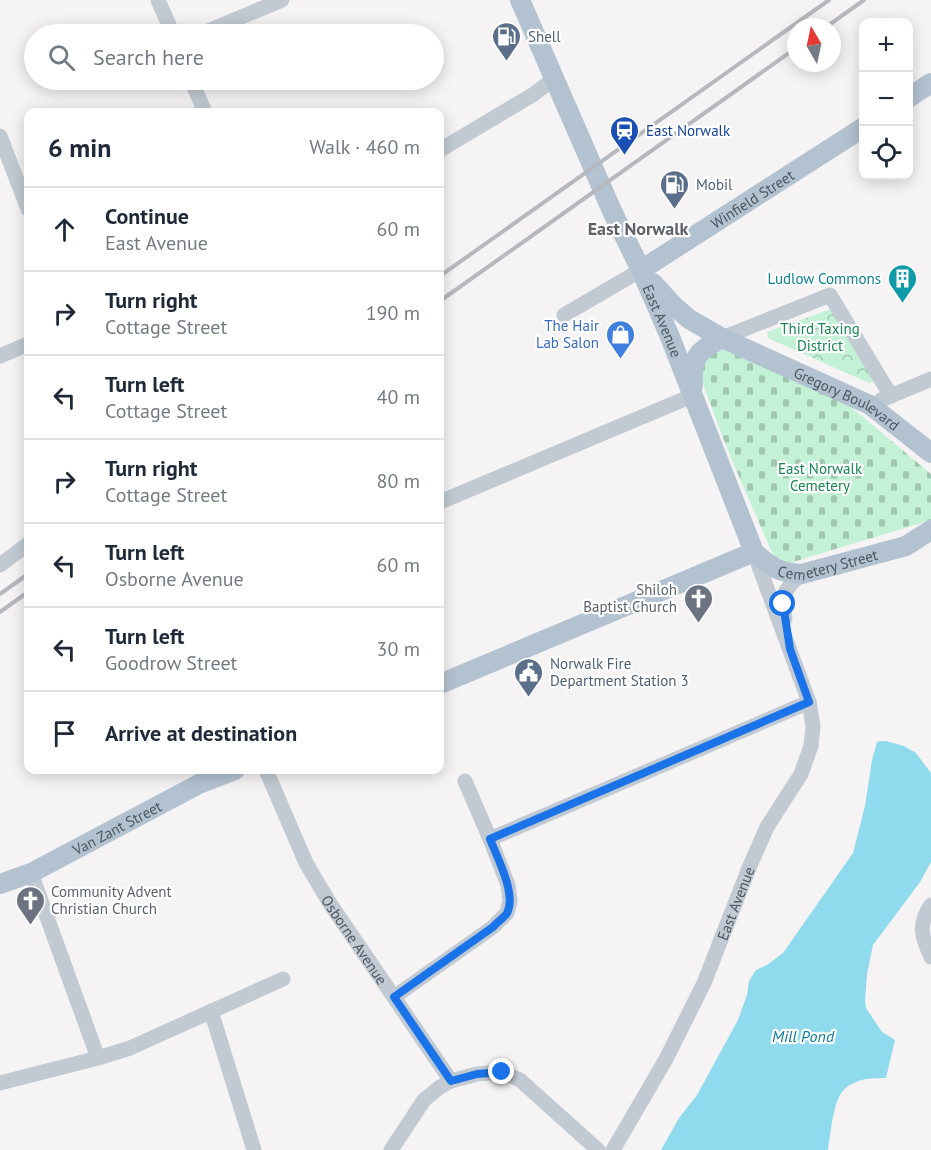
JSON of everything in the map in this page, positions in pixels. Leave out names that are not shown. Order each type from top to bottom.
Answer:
[{"type":"main road","name":"East Avenue","points":[[520,0],[612,211],[642,270],[694,395],[754,552]]},
{"type":"main road","points":[[913,95],[931,83]]},
{"type":"main road","name":"Winfield Street","points":[[642,270],[859,130]]},
{"type":"main road","name":"Gregory Boulevard","points":[[642,270],[674,306],[689,319],[722,338],[870,405],[931,453]]},
{"type":"main road","points":[[694,395],[692,370],[696,356],[705,347],[722,338]]},
{"type":"main road","name":"Cemetery Street","points":[[754,552],[769,566],[787,573],[802,574],[906,546],[931,530]]},
{"type":"main road","points":[[444,682],[754,552]]},
{"type":"main road","name":"Van Zant Street","points":[[0,884],[31,873],[200,784],[225,774]]},
{"type":"street","points":[[158,0],[169,24]]},
{"type":"street","points":[[225,24],[282,0]]},
{"type":"street","points":[[444,148],[534,94],[555,78]]},
{"type":"street","points":[[195,90],[203,108]]},
{"type":"street","points":[[0,136],[24,199]]},
{"type":"street","points":[[564,315],[642,270]]},
{"type":"street","points":[[722,338],[830,295],[891,396]]},
{"type":"street","points":[[0,356],[24,346]]},
{"type":"street","points":[[870,405],[931,379]]},
{"type":"street","points":[[444,500],[694,395]]},
{"type":"street","name":"Cemetery Street","points":[[906,546],[931,539]]},
{"type":"street","points":[[0,565],[24,547]]},
{"type":"street","name":"East Avenue","points":[[613,1150],[666,1059],[704,983],[767,827],[801,774],[811,746],[813,726],[809,702],[754,552]]},
{"type":"street","name":"East Avenue","points":[[790,649],[783,604],[784,594],[788,586],[802,574]]},
{"type":"street","points":[[490,839],[809,702]]},
{"type":"street","name":"Osborne Avenue","points":[[268,774],[315,879],[451,1081]]},
{"type":"street","points":[[394,997],[493,927],[507,913],[510,901],[508,885],[465,781]]},
{"type":"street","points":[[31,873],[98,1058]]},
{"type":"street","points":[[931,905],[923,918],[922,932],[931,957]]},
{"type":"street","points":[[0,1083],[130,1048],[283,979]]},
{"type":"street","points":[[211,1011],[254,1150]]},
{"type":"street","points":[[391,1150],[424,1100],[440,1087],[451,1081],[477,1074],[502,1072],[520,1080],[598,1150]]},
{"type":"green space","name":"Third Taxing District","points":[[831,309],[875,381],[869,383],[768,338],[767,332]]},
{"type":"green space","name":"East Norwalk Cemetery","points":[[721,350],[732,350],[851,407],[931,474],[931,520],[793,562],[781,562],[769,546],[725,443],[704,386],[702,364]]},
{"type":"water","name":"Mill Pond","points":[[877,742],[904,746],[916,753],[931,773],[931,862],[920,882],[873,945],[867,974],[866,1008],[882,1032],[895,1040],[886,1078],[859,1081],[842,1092],[834,1114],[828,1150],[661,1150],[679,1118],[697,1095],[738,1020],[747,995],[749,981],[756,970],[783,953],[853,853],[865,806],[872,760]]},
{"type":"railway","points":[[444,273],[829,0]]},
{"type":"railway","points":[[839,18],[864,0]]},
{"type":"railway","points":[[444,298],[787,54]]},
{"type":"railway","points":[[0,594],[24,577]]},
{"type":"railway","points":[[0,612],[24,595]]},
{"type":"place","name":"Shell","points":[[507,62]]},
{"type":"place","name":"East Norwalk","points":[[625,156]]},
{"type":"place","name":"Mobil","points":[[675,210]]},
{"type":"place","name":"Ludlow Commons","points":[[902,304]]},
{"type":"place","name":"The Hair Lab Salon","points":[[620,360]]},
{"type":"place","name":"Shiloh Baptist Church","points":[[698,624]]},
{"type":"place","name":"Norwalk Fire Department Station 3","points":[[529,698]]},
{"type":"place","name":"Community Advent Christian Church","points":[[30,926]]},
{"type":"district","name":"East Norwalk","points":[[638,228]]},
{"type":"route","points":[[502,1072],[477,1074],[451,1081],[394,997],[493,927],[507,913],[510,901],[508,885],[490,839],[809,702],[790,649],[783,604]]}]
